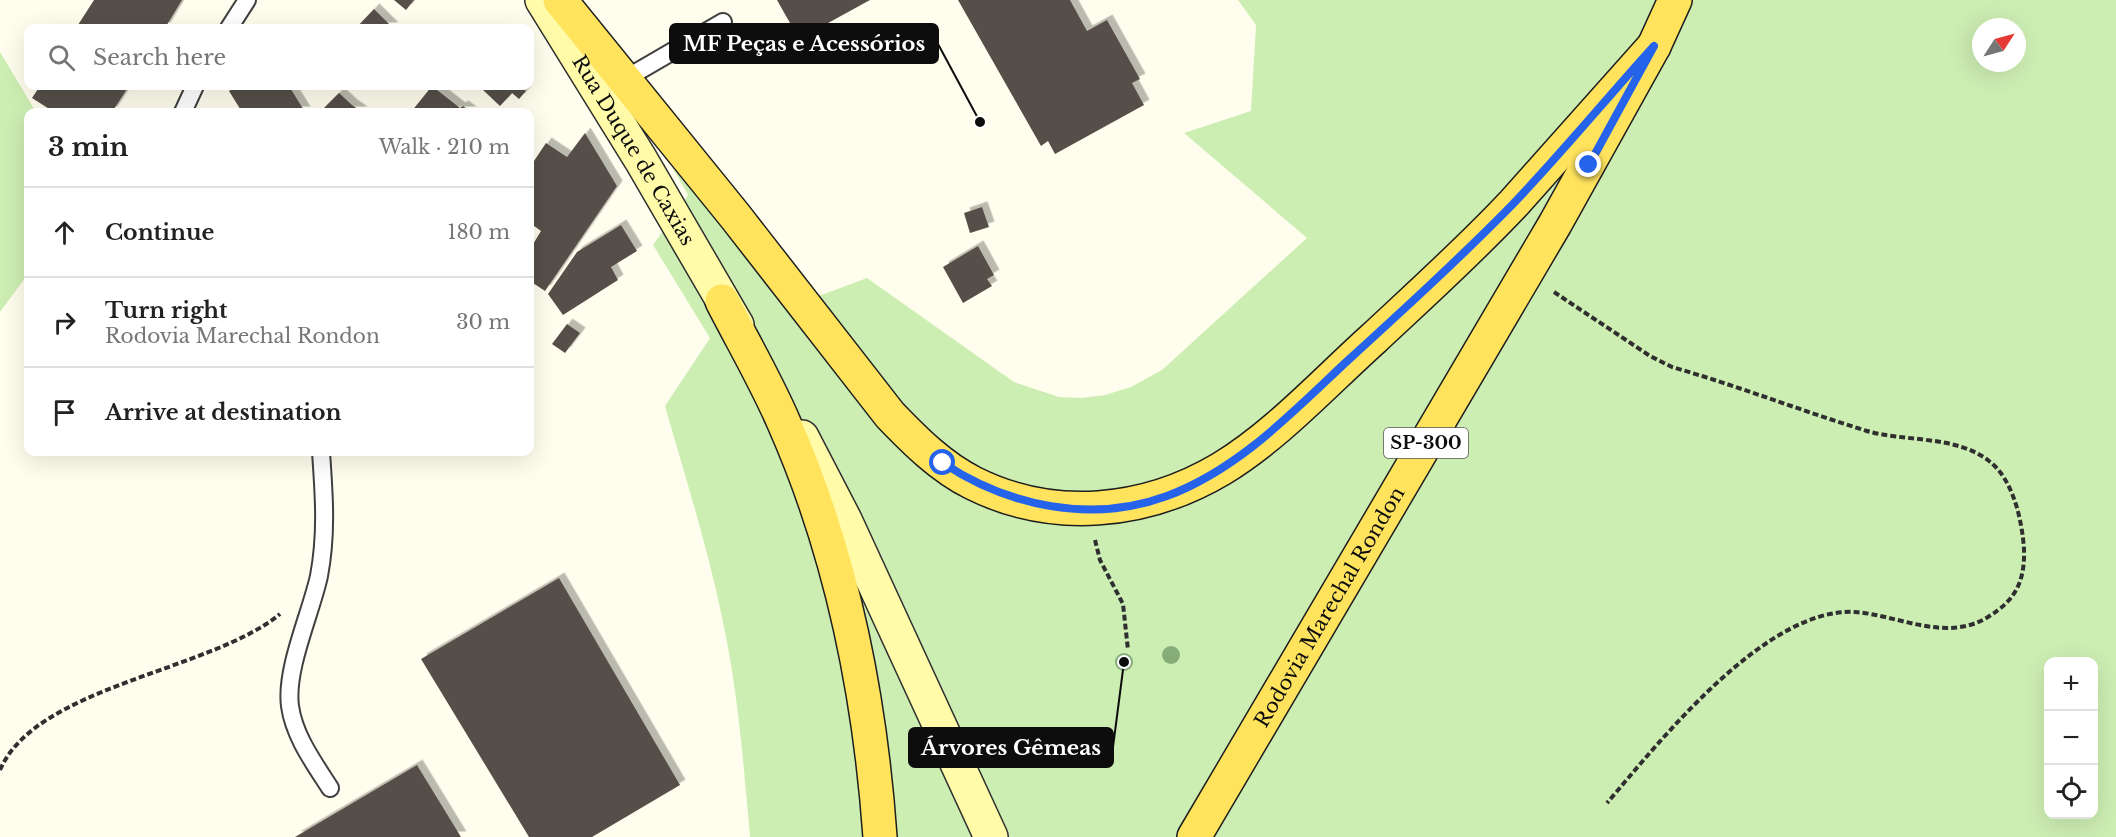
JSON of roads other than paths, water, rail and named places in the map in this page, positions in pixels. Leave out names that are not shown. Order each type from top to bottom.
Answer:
[{"type":"main road","name":"Rua Duque de Caxias","points":[[542,0],[641,160],[769,378],[845,519],[991,837]]},
{"type":"main road","points":[[560,0],[891,415],[919,444],[972,483],[1003,495],[1029,503],[1087,509],[1125,506],[1168,495],[1221,468],[1283,421],[1457,261],[1513,204],[1654,46]]},
{"type":"main road","name":"Rodovia Marechal Rondon","points":[[1194,837],[1589,165],[1654,46],[1675,0]]},
{"type":"main road","points":[[722,301],[784,422],[824,531],[847,607],[867,700],[880,837]]},
{"type":"lane","points":[[232,24],[247,0]]},
{"type":"lane","points":[[625,79],[723,22]]},
{"type":"lane","points":[[185,108],[193,90]]},
{"type":"lane","points":[[321,456],[326,525],[319,576],[294,665],[290,704],[297,733],[330,788]]},
{"type":"place","name":"MF Peças e Acessórios","points":[[980,122]]},
{"type":"place","name":"Árvores Gêmeas","points":[[1124,662]]}]
